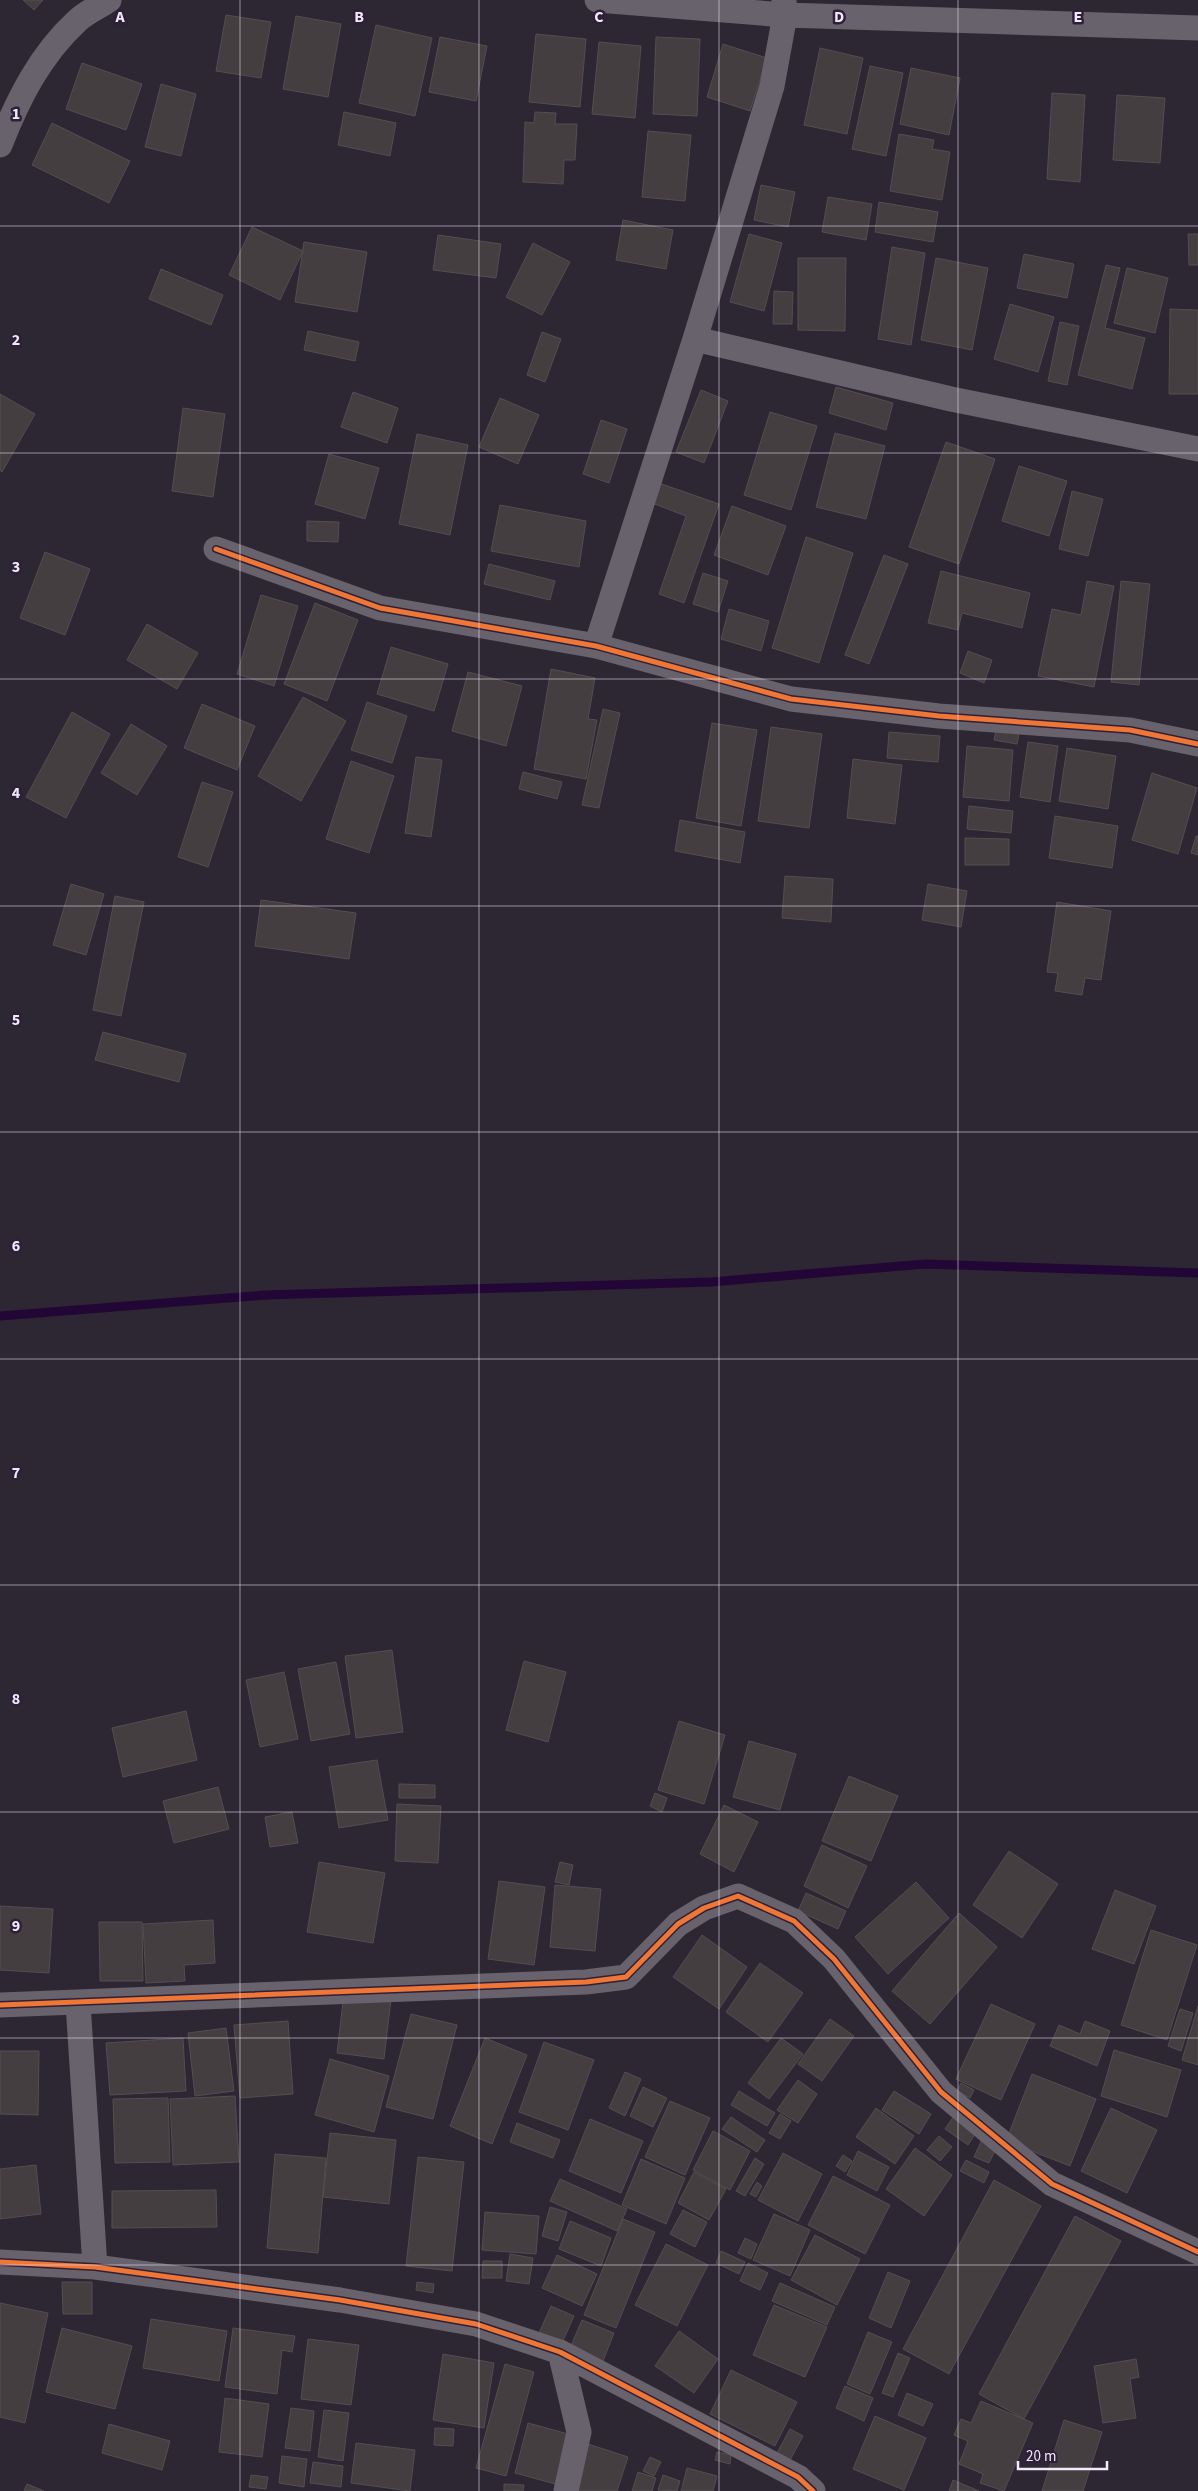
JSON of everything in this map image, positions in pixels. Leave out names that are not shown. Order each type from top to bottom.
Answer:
[{"type":"street","points":[[0,144],[17,102],[48,52],[78,20],[109,0]]},
{"type":"street","points":[[598,0],[784,7],[1198,28]]},
{"type":"street","points":[[596,646],[695,338],[772,86],[784,7]]},
{"type":"street","points":[[695,338],[951,398],[1198,449]]},
{"type":"street","points":[[216,549],[380,608],[596,646],[792,699],[939,716],[1130,730],[1198,744]]},
{"type":"street","points":[[0,2005],[586,1982],[626,1977],[678,1924],[704,1908],[738,1896],[794,1922],[834,1959],[941,2092],[1052,2184],[1198,2252]]},
{"type":"street","points":[[78,2003],[95,2267]]},
{"type":"street","points":[[0,2262],[95,2267],[340,2300],[476,2324],[560,2352],[798,2477],[813,2491]]},
{"type":"street","points":[[560,2352],[579,2432],[566,2491]]},
{"type":"building","points":[[23,0],[43,0],[34,10]]},
{"type":"building","points":[[226,15],[271,22],[261,78],[216,71]]},
{"type":"building","points":[[296,16],[341,24],[328,97],[283,89]]},
{"type":"building","points":[[376,25],[432,38],[415,116],[359,103]]},
{"type":"building","points":[[536,34],[586,39],[580,107],[529,102]]},
{"type":"building","points":[[440,37],[487,46],[476,101],[429,92]]},
{"type":"building","points":[[656,37],[700,39],[697,116],[653,114]]},
{"type":"building","points":[[599,42],[641,46],[635,118],[592,114]]},
{"type":"building","points":[[723,44],[767,58],[750,111],[707,97]]},
{"type":"building","points":[[820,48],[863,58],[847,134],[804,125]]},
{"type":"building","points":[[82,63],[142,84],[126,130],[66,109]]},
{"type":"building","points":[[870,66],[903,73],[886,156],[852,149]]},
{"type":"building","points":[[911,68],[960,78],[949,135],[900,124]]},
{"type":"building","points":[[161,84],[196,94],[181,156],[145,147]]},
{"type":"building","points":[[1052,93],[1085,95],[1080,182],[1047,179]]},
{"type":"building","points":[[1117,95],[1165,98],[1160,163],[1113,160]]},
{"type":"building","points":[[344,112],[396,123],[390,156],[338,145]]},
{"type":"building","points":[[535,112],[556,113],[555,124],[577,124],[575,160],[564,160],[563,184],[523,182],[525,122],[534,123]]},
{"type":"building","points":[[52,123],[130,161],[109,203],[32,165]]},
{"type":"building","points":[[648,131],[691,135],[685,201],[642,197]]},
{"type":"building","points":[[899,134],[934,140],[932,149],[950,152],[942,200],[890,191]]},
{"type":"building","points":[[761,185],[795,192],[788,227],[754,220]]},
{"type":"building","points":[[828,197],[872,204],[866,240],[822,232]]},
{"type":"building","points":[[879,202],[938,212],[933,242],[875,232]]},
{"type":"building","points":[[623,220],[673,230],[666,269],[616,260]]},
{"type":"building","points":[[252,227],[303,251],[280,300],[229,275]]},
{"type":"building","points":[[749,234],[782,243],[764,311],[730,302]]},
{"type":"building","points":[[1188,234],[1198,234],[1198,265],[1189,265]]},
{"type":"building","points":[[438,235],[501,244],[496,278],[433,270]]},
{"type":"building","points":[[304,242],[367,252],[357,312],[295,302]]},
{"type":"building","points":[[533,243],[570,262],[542,315],[506,297]]},
{"type":"building","points":[[892,247],[925,253],[911,345],[878,339]]},
{"type":"building","points":[[1024,254],[1074,264],[1067,298],[1017,288]]},
{"type":"building","points":[[798,258],[846,258],[845,331],[798,330]]},
{"type":"building","points":[[936,258],[988,268],[972,350],[921,340]]},
{"type":"building","points":[[1106,265],[1120,268],[1105,328],[1145,338],[1132,389],[1078,375]]},
{"type":"building","points":[[1127,268],[1168,278],[1155,333],[1114,323]]},
{"type":"building","points":[[161,269],[223,295],[211,325],[149,299]]},
{"type":"building","points":[[774,291],[793,292],[792,324],[773,324]]},
{"type":"building","points":[[1010,304],[1054,317],[1038,372],[994,359]]},
{"type":"building","points":[[1170,309],[1198,310],[1198,394],[1169,394]]},
{"type":"building","points":[[1060,322],[1079,326],[1067,385],[1048,381]]},
{"type":"building","points":[[308,331],[359,342],[355,361],[304,350]]},
{"type":"building","points":[[542,332],[561,339],[545,382],[527,375]]},
{"type":"building","points":[[836,387],[893,403],[886,430],[829,413]]},
{"type":"building","points":[[701,390],[728,401],[704,463],[676,452]]},
{"type":"building","points":[[353,392],[398,408],[387,443],[341,427]]},
{"type":"building","points":[[0,394],[35,414],[2,472],[0,470]]},
{"type":"building","points":[[500,398],[539,415],[518,464],[479,447]]},
{"type":"building","points":[[183,408],[225,414],[213,497],[172,491]]},
{"type":"building","points":[[770,412],[817,426],[791,510],[744,495]]},
{"type":"building","points":[[601,420],[627,429],[609,483],[583,474]]},
{"type":"building","points":[[835,433],[885,446],[866,519],[816,507]]},
{"type":"building","points":[[417,434],[468,445],[450,535],[399,524]]},
{"type":"building","points":[[946,442],[995,459],[959,564],[909,547]]},
{"type":"building","points":[[329,454],[379,468],[365,519],[315,504]]},
{"type":"building","points":[[1019,466],[1067,481],[1049,536],[1002,521]]},
{"type":"building","points":[[659,483],[719,504],[684,603],[659,594],[686,516],[652,503]]},
{"type":"building","points":[[1072,491],[1103,499],[1088,556],[1059,549]]},
{"type":"building","points":[[500,505],[586,521],[579,567],[491,551]]},
{"type":"building","points":[[732,506],[786,526],[768,575],[714,555]]},
{"type":"building","points":[[307,521],[339,522],[338,542],[307,541]]},
{"type":"building","points":[[806,537],[853,553],[819,663],[772,648]]},
{"type":"building","points":[[45,552],[90,569],[65,635],[20,618]]},
{"type":"building","points":[[884,555],[908,564],[869,664],[845,655]]},
{"type":"building","points":[[489,564],[555,581],[550,600],[484,584]]},
{"type":"building","points":[[941,571],[1030,593],[1022,628],[962,613],[958,630],[928,623]]},
{"type":"building","points":[[703,573],[728,581],[718,612],[693,604]]},
{"type":"building","points":[[1087,581],[1114,586],[1094,687],[1038,676],[1052,609],[1081,615]]},
{"type":"building","points":[[1121,581],[1150,584],[1139,685],[1111,682]]},
{"type":"building","points":[[261,595],[298,606],[274,686],[237,674]]},
{"type":"building","points":[[315,603],[358,620],[327,701],[284,684]]},
{"type":"building","points":[[729,609],[769,621],[761,651],[721,639]]},
{"type":"building","points":[[147,624],[198,653],[177,689],[127,660]]},
{"type":"building","points":[[391,647],[448,664],[434,711],[377,694]]},
{"type":"building","points":[[968,651],[992,660],[984,683],[960,673]]},
{"type":"building","points":[[551,669],[595,678],[588,719],[597,720],[586,779],[534,769]]},
{"type":"building","points":[[468,672],[522,686],[506,746],[452,731]]},
{"type":"building","points":[[303,697],[346,721],[301,801],[258,776]]},
{"type":"building","points":[[367,702],[407,716],[392,763],[351,750]]},
{"type":"building","points":[[202,704],[255,726],[237,770],[184,748]]},
{"type":"building","points":[[603,709],[620,713],[599,808],[582,805]]},
{"type":"building","points":[[72,712],[110,734],[66,818],[26,797]]},
{"type":"building","points":[[712,723],[757,730],[741,826],[696,818]]},
{"type":"building","points":[[131,724],[167,746],[137,795],[101,773]]},
{"type":"building","points":[[997,725],[1020,729],[1017,744],[994,740]]},
{"type":"building","points":[[771,727],[822,734],[809,828],[758,821]]},
{"type":"building","points":[[889,732],[940,736],[938,762],[887,758]]},
{"type":"building","points":[[1028,742],[1058,746],[1050,802],[1020,797]]},
{"type":"building","points":[[967,746],[1013,750],[1009,801],[963,797]]},
{"type":"building","points":[[1067,748],[1116,756],[1108,809],[1059,801]]},
{"type":"building","points":[[416,757],[442,760],[431,837],[405,833]]},
{"type":"building","points":[[853,759],[902,765],[895,824],[847,818]]},
{"type":"building","points":[[351,761],[394,776],[369,853],[326,839]]},
{"type":"building","points":[[523,772],[562,782],[557,799],[519,789]]},
{"type":"building","points":[[1152,773],[1197,788],[1178,854],[1132,840]]},
{"type":"building","points":[[202,782],[233,792],[208,867],[178,857]]},
{"type":"building","points":[[969,806],[1013,811],[1011,833],[967,829]]},
{"type":"building","points":[[1055,816],[1118,826],[1112,868],[1049,858]]},
{"type":"building","points":[[680,820],[745,832],[740,863],[675,851]]},
{"type":"building","points":[[1196,836],[1198,836],[1198,855],[1191,853]]},
{"type":"building","points":[[965,838],[1009,839],[1009,865],[965,865]]},
{"type":"building","points":[[785,876],[833,879],[831,922],[782,918]]},
{"type":"building","points":[[71,884],[104,894],[86,955],[53,945]]},
{"type":"building","points":[[928,884],[967,891],[961,927],[922,920]]},
{"type":"building","points":[[115,896],[144,902],[121,1016],[93,1010]]},
{"type":"building","points":[[261,900],[356,913],[349,959],[255,946]]},
{"type":"building","points":[[1057,902],[1111,911],[1101,980],[1085,978],[1082,995],[1055,991],[1058,973],[1047,972]]},
{"type":"building","points":[[103,1032],[186,1054],[179,1082],[95,1060]]},
{"type":"building","points":[[392,1650],[403,1732],[356,1738],[345,1656]]},
{"type":"building","points":[[524,1661],[566,1672],[548,1742],[506,1730]]},
{"type":"building","points":[[336,1662],[350,1734],[311,1741],[298,1669]]},
{"type":"building","points":[[284,1672],[298,1739],[260,1747],[246,1680]]},
{"type":"building","points":[[186,1711],[197,1760],[123,1777],[112,1728]]},
{"type":"building","points":[[679,1721],[725,1735],[704,1804],[658,1790]]},
{"type":"building","points":[[749,1741],[796,1754],[780,1810],[733,1797]]},
{"type":"building","points":[[377,1760],[388,1820],[339,1828],[329,1767]]},
{"type":"building","points":[[849,1776],[898,1796],[871,1861],[822,1841]]},
{"type":"building","points":[[399,1784],[435,1785],[435,1798],[399,1798]]},
{"type":"building","points":[[218,1787],[229,1829],[174,1843],[163,1801]]},
{"type":"building","points":[[655,1793],[667,1798],[662,1812],[650,1806]]},
{"type":"building","points":[[397,1804],[441,1806],[438,1863],[395,1861]]},
{"type":"building","points":[[724,1805],[758,1822],[734,1872],[700,1854]]},
{"type":"building","points":[[292,1812],[298,1843],[270,1847],[265,1817]]},
{"type":"building","points":[[822,1845],[867,1866],[848,1908],[804,1886]]},
{"type":"building","points":[[1009,1851],[1058,1884],[1022,1938],[973,1905]]},
{"type":"building","points":[[319,1862],[385,1873],[373,1943],[307,1932]]},
{"type":"building","points":[[560,1862],[573,1865],[569,1885],[555,1882]]},
{"type":"building","points":[[499,1881],[545,1887],[534,1965],[488,1959]]},
{"type":"building","points":[[916,1882],[949,1918],[888,1974],[855,1937]]},
{"type":"building","points":[[555,1885],[601,1889],[595,1951],[550,1947]]},
{"type":"building","points":[[1115,1890],[1156,1906],[1134,1964],[1092,1949]]},
{"type":"building","points":[[806,1893],[846,1911],[838,1929],[798,1911]]},
{"type":"building","points":[[0,1906],[53,1909],[49,1973],[0,1970]]},
{"type":"building","points":[[959,1913],[997,1947],[930,2024],[892,1991]]},
{"type":"building","points":[[213,1920],[215,1963],[184,1965],[185,1981],[146,1983],[143,1924]]},
{"type":"building","points":[[99,1922],[142,1922],[143,1981],[100,1981]]},
{"type":"building","points":[[1151,1930],[1197,1945],[1167,2040],[1121,2025]]},
{"type":"building","points":[[702,1935],[747,1967],[719,2009],[673,1977]]},
{"type":"building","points":[[760,1963],[803,1993],[768,2042],[726,2012]]},
{"type":"building","points":[[344,1993],[391,1999],[384,2059],[337,2053]]},
{"type":"building","points":[[991,2004],[1035,2024],[1001,2100],[956,2079]]},
{"type":"building","points":[[1198,2006],[1198,2065],[1182,2060]]},
{"type":"building","points":[[1180,2009],[1193,2013],[1181,2051],[1168,2046]]},
{"type":"building","points":[[411,2014],[457,2025],[433,2119],[386,2107]]},
{"type":"building","points":[[830,2019],[854,2036],[822,2081],[798,2064]]},
{"type":"building","points":[[288,2021],[293,2094],[240,2098],[234,2025]]},
{"type":"building","points":[[1085,2021],[1110,2031],[1097,2066],[1050,2046],[1059,2025],[1080,2034]]},
{"type":"building","points":[[226,2028],[234,2091],[195,2096],[188,2033]]},
{"type":"building","points":[[183,2038],[186,2091],[110,2095],[106,2043]]},
{"type":"building","points":[[485,2038],[527,2055],[492,2144],[450,2126]]},
{"type":"building","points":[[781,2038],[803,2054],[769,2099],[748,2083]]},
{"type":"building","points":[[544,2042],[594,2060],[568,2130],[519,2112]]},
{"type":"building","points":[[1114,2050],[1181,2070],[1167,2117],[1101,2096]]},
{"type":"building","points":[[0,2051],[39,2051],[38,2115],[0,2114]]},
{"type":"building","points":[[330,2059],[389,2076],[374,2132],[315,2115]]},
{"type":"building","points":[[625,2072],[641,2079],[625,2116],[609,2108]]},
{"type":"building","points":[[1032,2074],[1096,2099],[1070,2166],[1006,2141]]},
{"type":"building","points":[[798,2080],[817,2094],[798,2123],[777,2110]]},
{"type":"building","points":[[961,2083],[974,2090],[970,2098],[957,2091]]},
{"type":"building","points":[[643,2087],[667,2098],[653,2127],[630,2116]]},
{"type":"building","points":[[739,2091],[775,2113],[767,2126],[731,2105]]},
{"type":"building","points":[[894,2091],[931,2114],[919,2134],[882,2110]]},
{"type":"building","points":[[235,2096],[239,2162],[173,2165],[170,2099]]},
{"type":"building","points":[[168,2098],[170,2162],[115,2163],[113,2099]]},
{"type":"building","points":[[670,2101],[710,2118],[685,2175],[645,2157]]},
{"type":"building","points":[[876,2108],[914,2136],[895,2164],[856,2137]]},
{"type":"building","points":[[1111,2108],[1157,2130],[1127,2193],[1081,2171]]},
{"type":"building","points":[[956,2113],[979,2128],[968,2145],[945,2129]]},
{"type":"building","points":[[780,2114],[791,2121],[780,2139],[769,2133]]},
{"type":"building","points":[[731,2117],[765,2140],[757,2152],[722,2129]]},
{"type":"building","points":[[590,2119],[643,2141],[621,2193],[569,2171]]},
{"type":"building","points":[[517,2123],[560,2140],[553,2158],[510,2142]]},
{"type":"building","points":[[713,2131],[750,2151],[730,2190],[693,2170]]},
{"type":"building","points":[[330,2133],[396,2140],[389,2204],[323,2197]]},
{"type":"building","points":[[984,2135],[999,2142],[989,2163],[974,2157]]},
{"type":"building","points":[[939,2136],[952,2147],[940,2161],[927,2150]]},
{"type":"building","points":[[915,2148],[952,2175],[924,2216],[886,2189]]},
{"type":"building","points":[[858,2151],[889,2167],[877,2191],[847,2175]]},
{"type":"building","points":[[783,2153],[822,2174],[798,2221],[758,2200]]},
{"type":"building","points":[[275,2154],[326,2158],[318,2253],[267,2248]]},
{"type":"building","points":[[843,2155],[852,2161],[845,2172],[836,2166]]},
{"type":"building","points":[[418,2157],[464,2162],[452,2271],[406,2266]]},
{"type":"building","points":[[755,2158],[764,2164],[745,2196],[736,2191]]},
{"type":"building","points":[[641,2159],[685,2178],[666,2224],[622,2205]]},
{"type":"building","points":[[966,2160],[989,2172],[984,2183],[960,2171]]},
{"type":"building","points":[[36,2165],[41,2214],[0,2219],[0,2169]]},
{"type":"building","points":[[694,2172],[726,2189],[709,2220],[678,2203]]},
{"type":"building","points":[[833,2176],[890,2205],[865,2254],[808,2225]]},
{"type":"building","points":[[560,2179],[627,2209],[617,2231],[550,2201]]},
{"type":"building","points":[[994,2180],[1041,2206],[949,2374],[903,2349]]},
{"type":"building","points":[[757,2182],[762,2186],[756,2197],[750,2194]]},
{"type":"building","points":[[216,2190],[217,2227],[112,2228],[112,2191]]},
{"type":"building","points":[[550,2207],[567,2212],[558,2241],[542,2236]]},
{"type":"building","points":[[683,2210],[707,2222],[695,2247],[670,2234]]},
{"type":"building","points":[[485,2212],[539,2216],[536,2254],[482,2250]]},
{"type":"building","points":[[774,2214],[810,2230],[790,2276],[753,2260]]},
{"type":"building","points":[[1075,2216],[1121,2241],[1024,2419],[979,2394]]},
{"type":"building","points":[[623,2219],[655,2232],[616,2328],[584,2315]]},
{"type":"building","points":[[570,2221],[611,2238],[601,2266],[559,2249]]},
{"type":"building","points":[[815,2235],[860,2259],[837,2305],[791,2280]]},
{"type":"building","points":[[745,2238],[757,2244],[751,2259],[738,2253]]},
{"type":"building","points":[[666,2244],[708,2265],[677,2326],[635,2305]]},
{"type":"building","points":[[721,2251],[745,2262],[739,2274],[716,2263]]},
{"type":"building","points":[[510,2254],[533,2258],[529,2284],[506,2281]]},
{"type":"building","points":[[557,2255],[597,2274],[582,2306],[542,2288]]},
{"type":"building","points":[[483,2261],[502,2261],[502,2278],[482,2278]]},
{"type":"building","points":[[748,2263],[768,2273],[760,2290],[740,2281]]},
{"type":"building","points":[[888,2272],[910,2281],[891,2328],[869,2318]]},
{"type":"building","points":[[62,2282],[92,2282],[92,2314],[63,2314]]},
{"type":"building","points":[[417,2282],[434,2284],[433,2293],[416,2290]]},
{"type":"building","points":[[780,2283],[835,2307],[827,2325],[772,2301]]},
{"type":"building","points":[[0,2303],[48,2313],[25,2423],[0,2417]]},
{"type":"building","points":[[774,2305],[827,2327],[805,2377],[753,2355]]},
{"type":"building","points":[[551,2306],[574,2316],[562,2343],[539,2333]]},
{"type":"building","points":[[151,2319],[227,2331],[219,2381],[143,2368]]},
{"type":"building","points":[[582,2320],[614,2333],[603,2361],[570,2348]]},
{"type":"building","points":[[62,2328],[132,2346],[115,2409],[46,2392]]},
{"type":"building","points":[[233,2328],[295,2336],[292,2352],[282,2350],[277,2394],[225,2387]]},
{"type":"building","points":[[679,2331],[718,2359],[694,2393],[655,2366]]},
{"type":"building","points":[[868,2332],[892,2342],[870,2394],[847,2384]]},
{"type":"building","points":[[308,2339],[359,2345],[351,2405],[301,2399]]},
{"type":"building","points":[[898,2353],[910,2358],[893,2397],[882,2393]]},
{"type":"building","points":[[443,2354],[494,2363],[484,2428],[433,2420]]},
{"type":"building","points":[[1136,2359],[1139,2377],[1130,2379],[1136,2418],[1103,2423],[1094,2366]]},
{"type":"building","points":[[505,2364],[534,2372],[506,2476],[476,2468]]},
{"type":"building","points":[[731,2370],[797,2402],[775,2446],[710,2414]]},
{"type":"building","points":[[845,2386],[873,2398],[864,2421],[836,2408]]},
{"type":"building","points":[[907,2393],[933,2404],[923,2426],[898,2415]]},
{"type":"building","points":[[225,2398],[269,2404],[262,2457],[219,2452]]},
{"type":"building","points":[[981,2401],[1033,2423],[1004,2491],[980,2483],[983,2474],[959,2464],[968,2441],[954,2435],[961,2419],[971,2423]]},
{"type":"building","points":[[291,2408],[314,2411],[310,2451],[285,2448]]},
{"type":"building","points":[[324,2410],[349,2413],[343,2461],[318,2457]]},
{"type":"building","points":[[875,2416],[926,2438],[904,2490],[853,2469]]},
{"type":"building","points":[[1064,2420],[1102,2432],[1083,2491],[1042,2491]]},
{"type":"building","points":[[528,2423],[572,2435],[559,2485],[515,2473]]},
{"type":"building","points":[[109,2424],[170,2441],[162,2470],[102,2453]]},
{"type":"building","points":[[435,2428],[454,2429],[453,2446],[434,2445]]},
{"type":"building","points":[[790,2429],[803,2436],[790,2460],[777,2453]]},
{"type":"building","points":[[356,2443],[415,2450],[410,2491],[351,2483]]},
{"type":"building","points":[[585,2443],[628,2457],[617,2491],[570,2491]]},
{"type":"building","points":[[717,2452],[731,2455],[730,2464],[715,2460]]},
{"type":"building","points":[[282,2456],[307,2459],[304,2487],[279,2483]]},
{"type":"building","points":[[650,2457],[661,2462],[654,2476],[643,2471]]},
{"type":"building","points":[[313,2462],[343,2466],[341,2487],[310,2483]]},
{"type":"building","points":[[687,2468],[717,2476],[713,2491],[681,2491]]},
{"type":"building","points":[[638,2472],[656,2478],[652,2491],[632,2491]]},
{"type":"building","points":[[251,2475],[268,2477],[266,2489],[249,2487]]},
{"type":"building","points":[[663,2475],[680,2481],[677,2491],[658,2490]]},
{"type":"building","points":[[953,2480],[979,2491],[949,2491]]},
{"type":"building","points":[[27,2484],[44,2491],[24,2491]]},
{"type":"building","points":[[504,2484],[524,2485],[523,2491],[504,2491]]},
{"type":"waterway","points":[[0,1316],[266,1295],[711,1282],[925,1264],[1198,1273]]},
{"type":"cycle path","points":[[216,549],[380,608],[596,646],[791,699],[939,716],[1130,730],[1198,744]]},
{"type":"cycle path","points":[[0,2005],[586,1982],[626,1977],[678,1924],[704,1908],[738,1896],[794,1921],[834,1959],[941,2092],[1052,2184],[1198,2252]]},
{"type":"cycle path","points":[[0,2262],[95,2267],[340,2300],[476,2324],[560,2352],[798,2477],[813,2491]]}]
